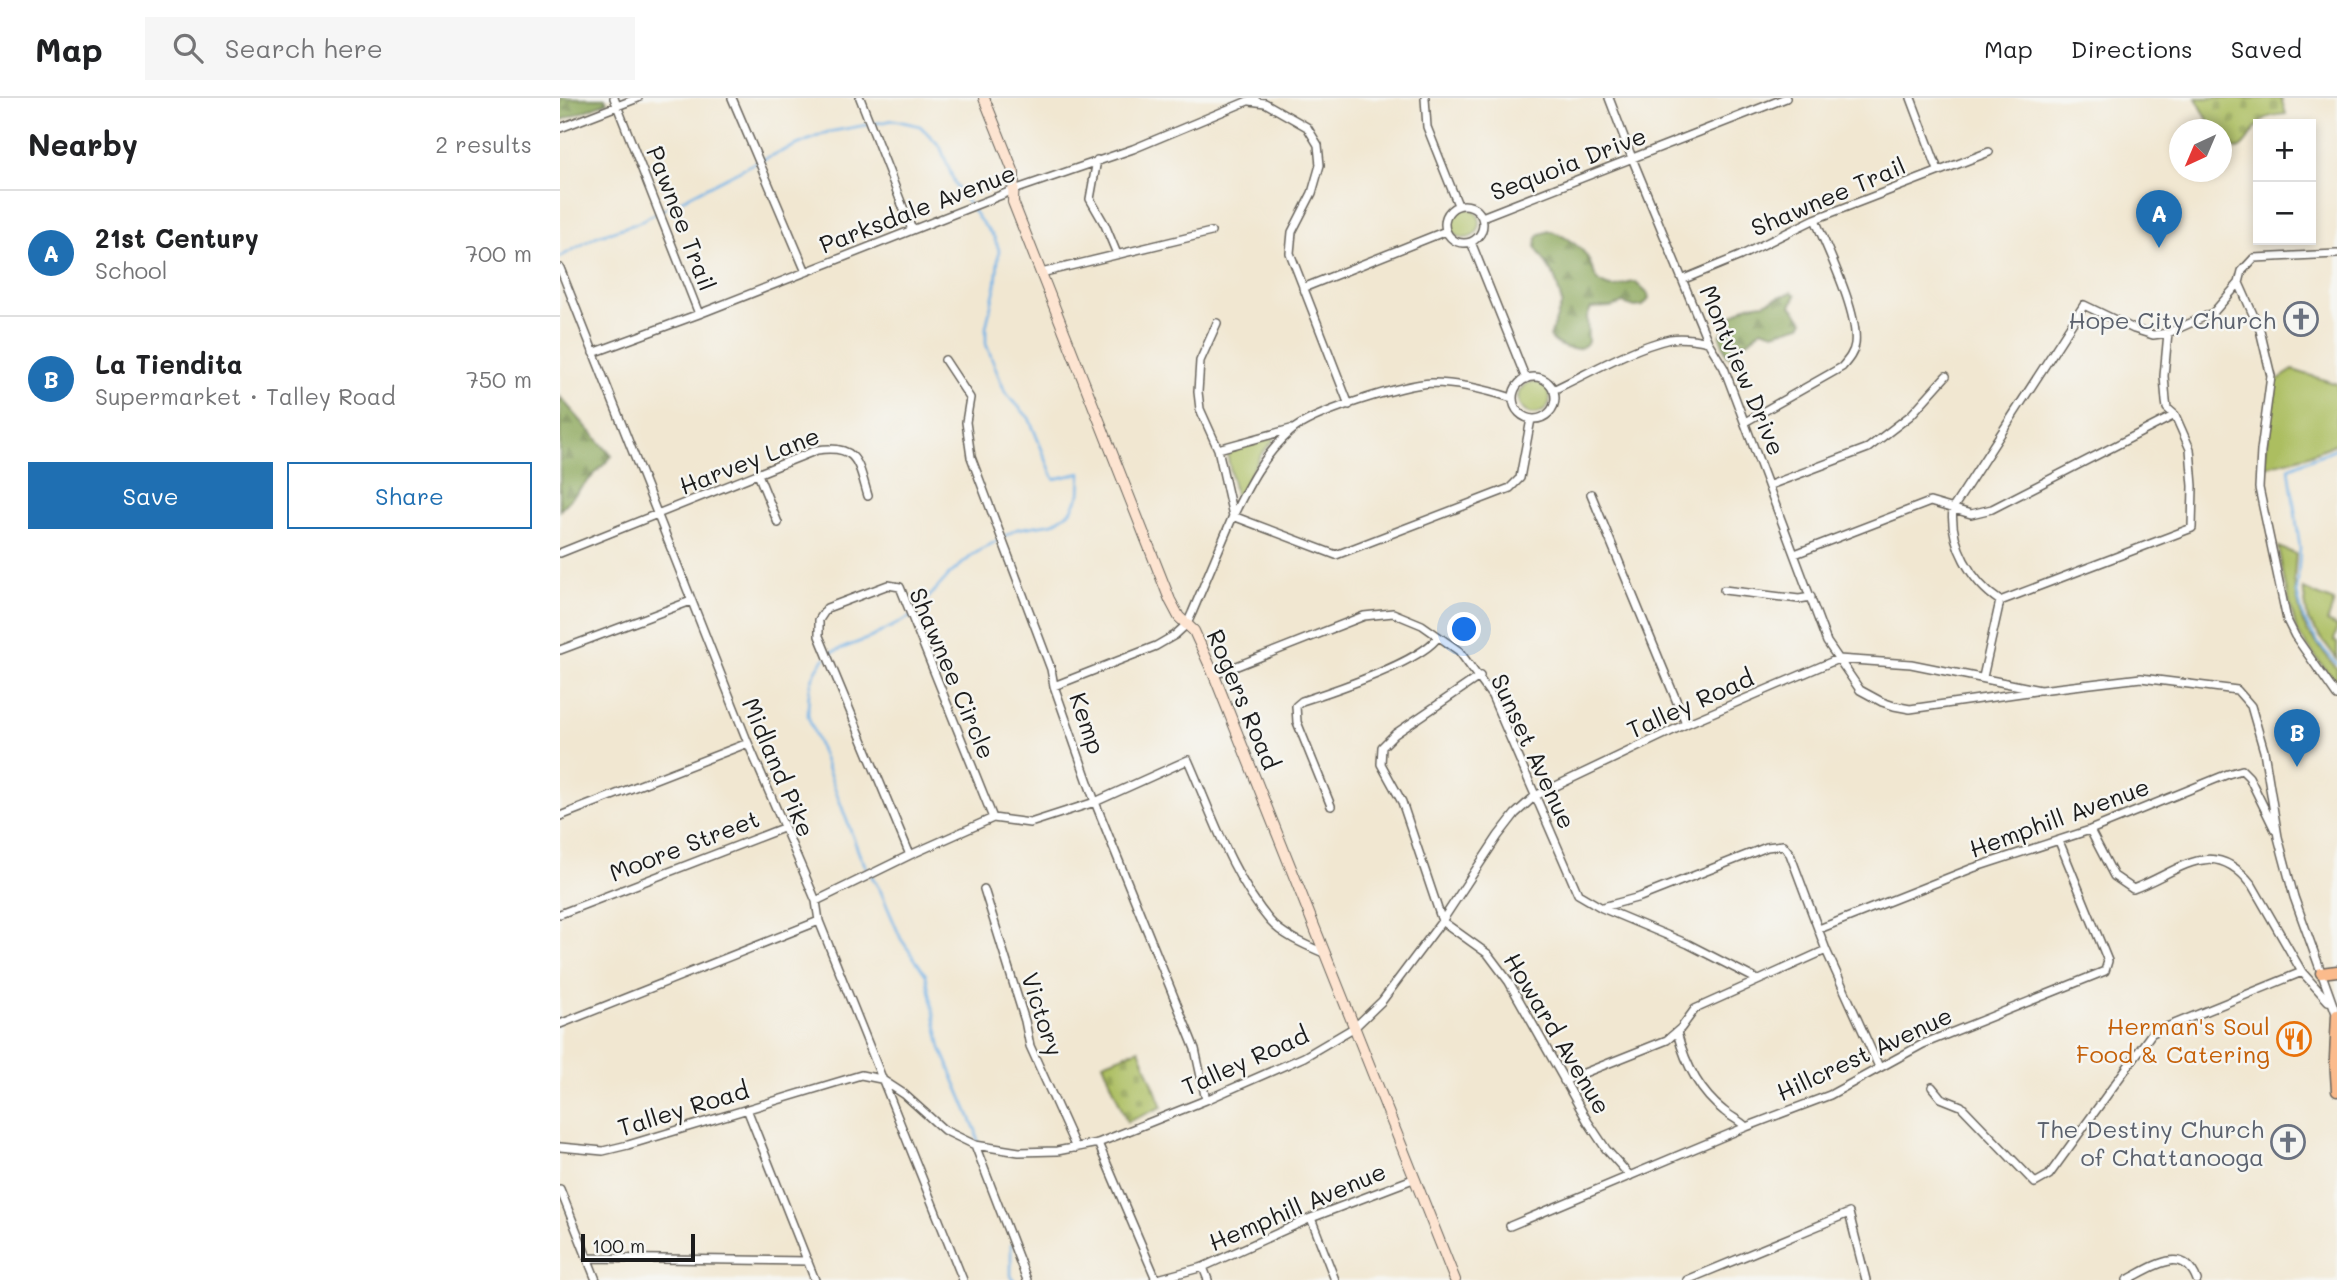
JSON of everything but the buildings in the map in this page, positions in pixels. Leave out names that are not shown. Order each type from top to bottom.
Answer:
[{"type":"main road","points":[[2321,973],[2337,971]]},
{"type":"main road","points":[[2337,1015],[2334,1058],[2337,1091]]},
{"type":"street","points":[[560,128],[616,102],[638,98]]},
{"type":"street","points":[[732,98],[806,272]]},
{"type":"street","points":[[860,98],[912,230]]},
{"type":"street","name":"Rogers Road","points":[[985,98],[1014,173],[1013,202],[1170,600],[1179,617],[1194,631],[1214,675],[1455,1280]]},
{"type":"street","points":[[1425,98],[1427,127],[1458,205]]},
{"type":"street","name":"Montview Drive","points":[[1609,98],[1709,342],[1724,368],[1827,642],[1838,659]]},
{"type":"street","name":"Sequoia Drive","points":[[1482,217],[1786,98]]},
{"type":"street","points":[[1911,98],[1938,170]]},
{"type":"street","points":[[1251,99],[1265,103],[1307,127],[1318,145],[1320,165],[1312,193],[1292,232],[1290,253],[1349,405]]},
{"type":"street","name":"Parksdale Avenue","points":[[593,353],[1014,190],[1133,149],[1251,99]]},
{"type":"street","name":"Pawnee Trail","points":[[616,102],[699,314]]},
{"type":"street","name":"Shawnee Trail","points":[[1684,279],[1740,256],[1815,219],[1989,152]]},
{"type":"street","points":[[1097,160],[1090,199],[1117,254]]},
{"type":"street","name":"Sequoia Drive","points":[[1446,231],[1445,220],[1450,210],[1466,204],[1477,209],[1482,217],[1481,234],[1471,242]]},
{"type":"street","points":[[1745,422],[1842,367],[1852,354],[1855,330],[1852,318],[1815,219]]},
{"type":"street","points":[[1303,288],[1446,231],[1452,239],[1461,243],[1471,242],[1526,379]]},
{"type":"street","points":[[1041,273],[1211,232]]},
{"type":"street","points":[[2000,601],[1986,592],[1963,560],[1952,521],[1953,508],[2084,305],[2152,335],[2168,333],[2213,313],[2239,283],[2242,271],[2255,258],[2337,254]]},
{"type":"street","name":"Midland Pike","points":[[560,268],[748,743],[816,901],[819,921],[963,1280]]},
{"type":"street","points":[[2239,283],[2260,330],[2271,376],[2260,451],[2259,488],[2287,620],[2295,636],[2337,696]]},
{"type":"street","points":[[1217,323],[1200,361],[1198,392],[1200,409],[1218,449],[1233,516]]},
{"type":"street","points":[[2000,601],[2192,528],[2190,449],[2175,415],[2167,408],[2166,401],[2164,376],[2168,333]]},
{"type":"street","points":[[1553,390],[1645,348],[1672,339],[1692,338],[1709,342]]},
{"type":"street","name":"Kemp","points":[[945,360],[970,398],[966,422],[971,457],[1051,668],[1054,686],[1095,802],[1195,1049],[1206,1100]]},
{"type":"street","points":[[1770,485],[1868,448],[1911,415],[1946,376]]},
{"type":"street","points":[[1526,379],[1542,379],[1553,390],[1553,406],[1542,418],[1531,419],[1517,411],[1512,397],[1515,389],[1526,379]]},
{"type":"street","points":[[1218,449],[1293,429],[1349,405],[1431,383],[1467,386],[1512,397]]},
{"type":"street","points":[[1795,554],[1930,502],[1971,514],[1992,509],[2175,415]]},
{"type":"street","points":[[1233,516],[1336,555],[1510,488],[1520,478],[1531,419]]},
{"type":"street","points":[[1054,686],[1156,646],[1187,624],[1253,475],[1269,452],[1293,429]]},
{"type":"street","name":"Harvey Lane","points":[[560,553],[817,450],[843,448],[853,456],[859,463],[868,496]]},
{"type":"street","points":[[758,474],[778,523]]},
{"type":"street","points":[[1591,494],[1686,724]]},
{"type":"street","name":"Shawnee Circle","points":[[910,855],[819,636],[819,620],[827,608],[888,586],[900,587],[993,818]]},
{"type":"street","points":[[1724,590],[1799,599],[1811,597]]},
{"type":"street","points":[[560,650],[691,601]]},
{"type":"street","points":[[1983,677],[2000,601]]},
{"type":"street","name":"Sunset Avenue","points":[[1214,675],[1364,616],[1393,613],[1422,625],[1459,651],[1480,676],[1508,728],[1578,894],[1602,908],[1688,944],[1758,980]]},
{"type":"street","points":[[1331,806],[1297,722],[1296,706],[1302,701],[1389,668],[1438,637]]},
{"type":"street","name":"Talley Road","points":[[1838,659],[1860,690],[1882,702],[1910,709],[2141,678],[2237,690],[2251,706],[2264,751],[2278,837],[2294,897],[2337,1015]]},
{"type":"street","name":"Talley Road","points":[[560,1147],[603,1151],[861,1075],[881,1079],[904,1094],[944,1130],[975,1145],[1020,1152],[1057,1152],[1098,1143],[1304,1057],[1355,1027],[1382,1001],[1443,921],[1498,836],[1515,814],[1535,796],[1686,724],[1838,659],[1911,664],[2040,691]]},
{"type":"street","points":[[1443,921],[1402,802],[1381,764],[1382,747],[1395,734],[1480,676]]},
{"type":"street","points":[[560,816],[748,743]]},
{"type":"street","points":[[816,901],[993,818],[1030,823],[1095,802],[1188,760],[1238,872],[1271,923],[1302,943],[1326,954]]},
{"type":"street","name":"Hemphill Avenue","points":[[1819,929],[1973,868],[2090,831],[2228,774],[2242,771],[2249,777],[2278,837]]},
{"type":"street","name":"Moore Street","points":[[560,914],[783,828]]},
{"type":"street","points":[[2090,831],[2114,876],[2133,889],[2157,880],[2192,861],[2213,857],[2242,872],[2302,972],[2331,1004]]},
{"type":"street","name":"Hillcrest Avenue","points":[[1510,1226],[1830,1094],[1923,1044],[2105,971],[2108,961],[2059,841]]},
{"type":"street","points":[[1602,908],[1640,897],[1767,847],[1783,845],[1790,854],[1826,950],[1879,1067]]},
{"type":"street","name":"Victory","points":[[984,888],[1025,1020],[1030,1046],[1076,1148]]},
{"type":"street","points":[[560,1024],[819,921]]},
{"type":"street","name":"Howard Avenue","points":[[1443,921],[1488,954],[1509,982],[1564,1081],[1606,1149],[1630,1176]]},
{"type":"street","points":[[1564,1081],[1667,1040],[1695,1009],[1826,950]]},
{"type":"street","points":[[1932,1087],[1941,1098],[1961,1106],[2035,1183],[2049,1174],[2152,1033],[2302,972]]},
{"type":"street","points":[[1677,1032],[1688,1065],[1699,1086],[1724,1111],[1746,1127]]},
{"type":"street","points":[[747,1109],[815,1280]]},
{"type":"street","points":[[1098,1143],[1155,1280]]},
{"type":"street","points":[[975,1145],[1027,1280]]},
{"type":"street","name":"Hemphill Avenue","points":[[1155,1280],[1203,1267],[1311,1218],[1413,1179]]},
{"type":"street","points":[[560,1189],[596,1280]]},
{"type":"street","points":[[1686,1280],[1849,1213],[1866,1280]]},
{"type":"street","points":[[1311,1218],[1335,1280]]},
{"type":"street","points":[[588,1258],[808,1261]]},
{"type":"street","points":[[2127,1280],[2173,1259],[2193,1268],[2197,1280]]},
{"type":"street","points":[[1203,1267],[1208,1280]]},
{"type":"green space","points":[[560,98],[605,98],[607,102],[560,121]]},
{"type":"green space","points":[[2196,98],[2281,98],[2286,114],[2253,119],[2253,132],[2245,143],[2236,149],[2232,148],[2232,119],[2208,119]]},
{"type":"green space","points":[[1465,208],[1471,209],[1479,217],[1479,229],[1471,237],[1465,238],[1459,237],[1451,229],[1450,223],[1451,217],[1459,209]]},
{"type":"green space","points":[[1549,231],[1564,237],[1583,251],[1602,284],[1614,287],[1635,282],[1648,294],[1649,299],[1643,306],[1635,307],[1623,303],[1591,308],[1587,317],[1588,342],[1574,349],[1558,344],[1550,337],[1562,303],[1555,278],[1536,248],[1540,234]]},
{"type":"green space","points":[[1792,292],[1796,295],[1791,306],[1804,321],[1801,325],[1774,333],[1761,329],[1749,341],[1740,343],[1731,357],[1727,356],[1720,336],[1733,315],[1748,305],[1764,303]]},
{"type":"green space","points":[[2293,370],[2337,384],[2337,443],[2306,456],[2264,467],[2274,382]]},
{"type":"green space","points":[[1534,382],[1545,387],[1550,398],[1545,409],[1534,414],[1523,409],[1518,398],[1523,387]]},
{"type":"green space","points":[[560,397],[612,456],[560,510]]},
{"type":"green space","points":[[1273,437],[1274,440],[1262,453],[1238,496],[1235,495],[1227,453]]},
{"type":"green space","points":[[2278,547],[2296,554],[2294,580],[2302,620],[2337,669],[2337,685],[2297,632]]},
{"type":"green space","points":[[2303,589],[2334,602],[2327,622],[2337,627],[2334,641],[2337,643],[2337,659],[2308,620]]},
{"type":"green space","points":[[1139,1049],[1162,1107],[1127,1122],[1103,1063]]},
{"type":"waterway","points":[[560,257],[597,236],[635,224],[754,163],[828,132],[894,120],[920,126],[940,146],[955,184],[994,237],[999,250],[996,284],[986,327],[986,344],[1005,392],[1029,418],[1054,479],[1081,473],[1080,494],[1071,511],[1053,523],[1017,529],[974,554],[949,575],[912,616],[872,637],[830,653]]},
{"type":"waterway","points":[[2337,448],[2289,468],[2300,548],[2297,592],[2304,620],[2319,644],[2337,664]]},
{"type":"waterway","points":[[825,658],[810,685],[808,716],[860,856],[881,892],[901,939],[926,975],[941,1048],[976,1131],[978,1143]]},
{"type":"waterway","points":[[1011,1245],[1011,1276],[1014,1280]]},
{"type":"place","name":"21st Century","points":[[2159,248]]},
{"type":"place","name":"Hope City Church","points":[[2301,319]]},
{"type":"place","name":"La Tiendita","points":[[2297,767]]},
{"type":"place","name":"Herman's Soul Food & Catering","points":[[2294,1039]]},
{"type":"place","name":"The Destiny Church of Chattanooga","points":[[2288,1142]]}]
